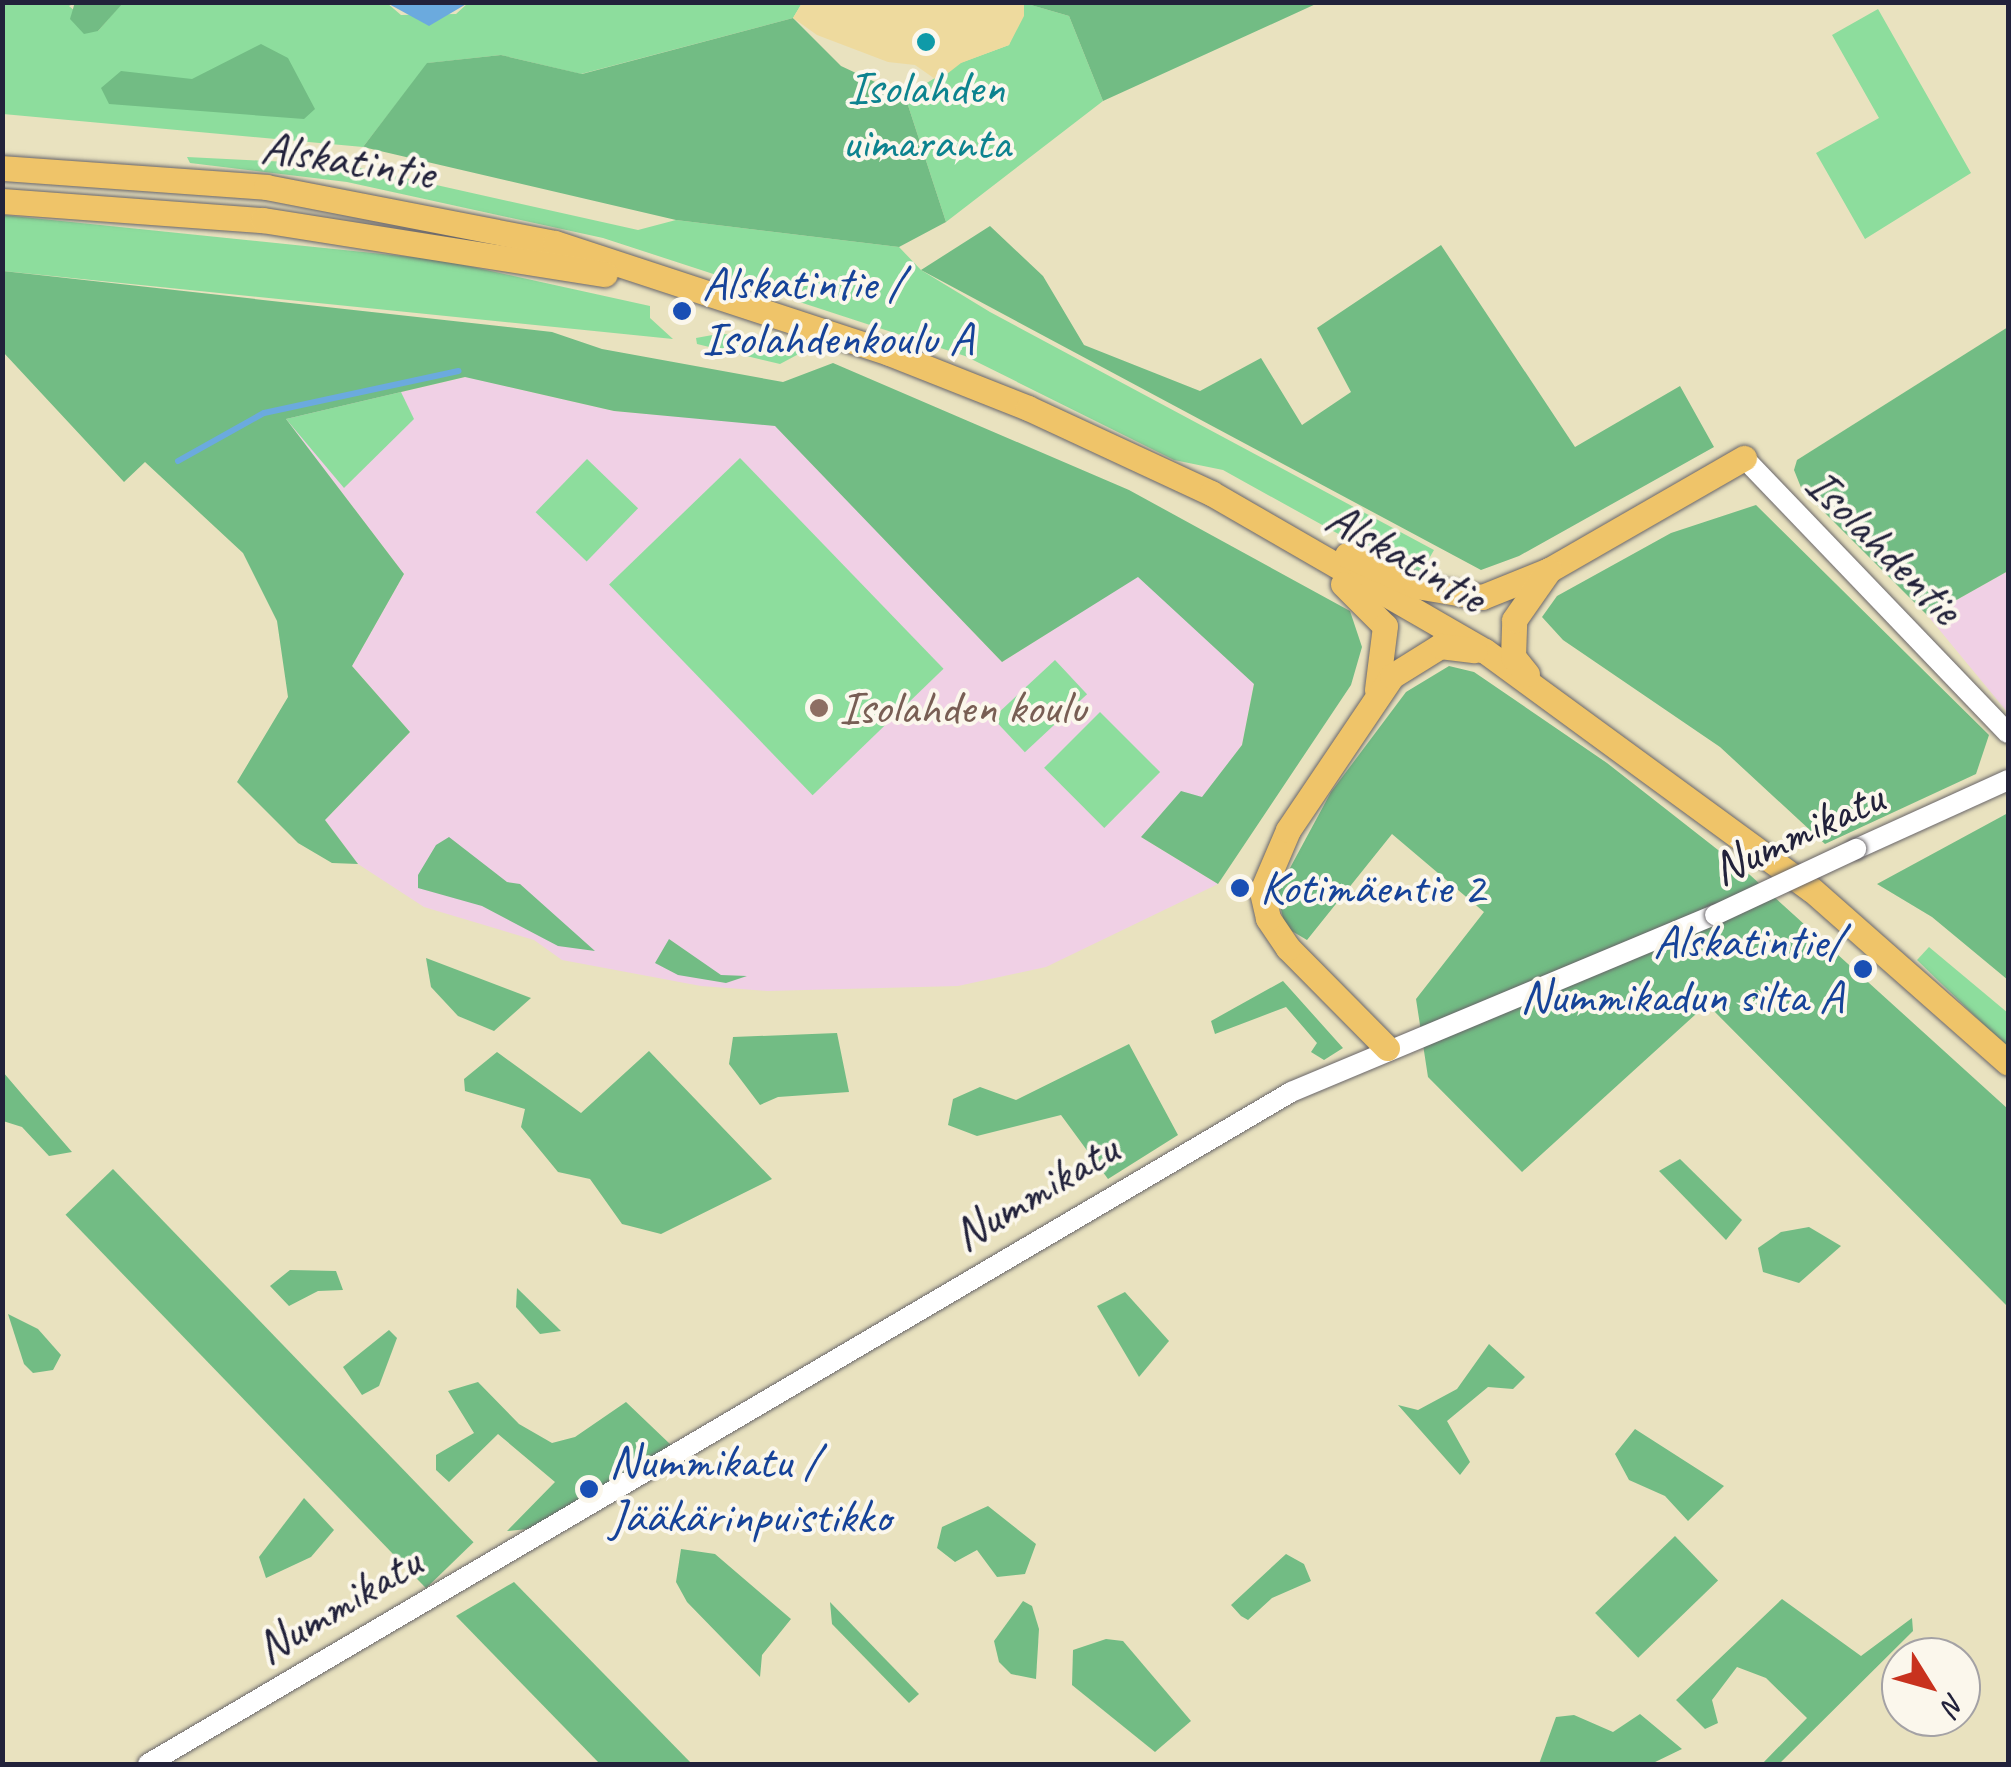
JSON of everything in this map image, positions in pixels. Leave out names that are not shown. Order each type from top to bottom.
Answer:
[{"type":"main road","name":"Alskatintie","points":[[2,168],[266,187],[417,212],[556,243],[670,286],[924,366],[1211,493],[1485,651],[1538,688],[1812,890],[2008,1063]]},
{"type":"main road","name":"Alskatintie","points":[[2,201],[263,220],[670,286]]},
{"type":"main road","points":[[1211,493],[1416,586],[1457,596],[1482,597],[1549,570],[1744,458]]},
{"type":"main road","points":[[1145,467],[1330,575],[1375,610],[1386,626],[1387,652],[1367,712]]},
{"type":"main road","points":[[1538,688],[1513,657],[1510,641],[1514,620],[1549,570]]},
{"type":"main road","points":[[1386,1048],[1288,948],[1268,918],[1262,892],[1288,830],[1392,676],[1440,646],[1485,651]]},
{"type":"street","name":"Isolahdentie","points":[[1744,458],[2008,734]]},
{"type":"street","name":"Nummikatu","points":[[148,1764],[1145,1173],[1386,1048],[1626,957],[2008,780]]},
{"type":"shaded area","name":"Isolahden koulu","points":[[466,377],[614,411],[775,425],[1002,662],[1138,576],[1254,683],[1242,745],[1202,798],[1141,837],[1218,884],[1046,967],[958,986],[767,991],[701,986],[562,960],[534,940],[424,907],[358,864],[325,820],[410,732],[352,666],[404,574],[286,419]]},
{"type":"shaded area","points":[[2008,571],[2008,713],[1928,616]]},
{"type":"green space","points":[[75,2],[123,3],[98,31],[84,34],[70,19]]},
{"type":"green space","points":[[123,2],[387,3],[401,15],[456,14],[468,3],[802,3],[793,18],[581,74],[501,55],[428,63],[363,147],[3,114],[2,3],[75,3],[69,6],[98,31]]},
{"type":"green space","points":[[1024,3],[1069,16],[1103,101],[946,222],[905,96],[960,63],[1009,45]]},
{"type":"green space","points":[[1024,3],[1318,3],[1103,101],[1069,16]]},
{"type":"green space","points":[[1878,9],[1971,173],[1865,239],[1816,153],[1879,118],[1832,35]]},
{"type":"green space","points":[[793,18],[841,66],[905,96],[946,222],[899,247],[676,220],[363,147],[427,63],[501,55],[582,74]]},
{"type":"green space","points":[[261,44],[288,58],[315,109],[304,119],[109,104],[101,88],[121,71],[192,79]]},
{"type":"green space","points":[[187,157],[347,165],[638,230],[676,220],[899,247],[921,270],[990,312],[1434,550],[1418,578],[1223,470],[1174,460],[965,356],[603,238],[347,182],[190,163]]},
{"type":"green space","points":[[3,215],[441,260],[650,306],[650,318],[673,339],[3,271]]},
{"type":"green space","points":[[990,226],[1043,276],[1084,345],[1200,391],[1261,358],[1302,425],[1351,392],[1317,328],[1441,245],[1575,447],[1680,386],[1714,447],[1519,556],[1481,570],[921,270]]},
{"type":"green space","points":[[3,271],[552,332],[602,349],[783,382],[833,363],[1129,490],[1350,611],[1362,647],[1351,685],[1218,884],[1141,837],[1181,791],[1202,797],[1242,745],[1254,684],[1138,577],[1002,662],[775,426],[614,411],[465,377],[286,419],[404,574],[352,666],[410,732],[325,820],[358,864],[332,863],[298,843],[237,782],[288,697],[277,621],[243,553],[145,462],[124,482],[3,352]]},
{"type":"green space","points":[[2008,327],[2008,571],[1928,616],[1802,490],[1794,470],[1797,460]]},
{"type":"green space","points":[[718,334],[770,336],[810,348],[780,364],[697,344],[696,338]]},
{"type":"green space","points":[[401,392],[414,419],[344,488],[286,419]]},
{"type":"green space","points":[[740,458],[944,669],[813,795],[609,584]]},
{"type":"green space","points":[[587,459],[638,508],[587,562],[536,512]]},
{"type":"green space","points":[[1756,505],[1989,735],[1976,774],[1825,844],[1720,747],[1563,640],[1542,617],[1557,596],[1671,533]]},
{"type":"green space","points":[[1055,660],[1087,694],[1025,752],[993,718]]},
{"type":"green space","points":[[1449,666],[1474,672],[1607,763],[1750,875],[2008,1109],[2008,1307],[1707,1004],[1522,1172],[1428,1077],[1416,999],[1484,912],[1392,834],[1307,940],[1285,927],[1277,892],[1331,792],[1406,692]]},
{"type":"green space","points":[[1100,712],[1160,772],[1104,828],[1044,768]]},
{"type":"green space","points":[[2008,813],[2008,980],[1932,917],[1877,884]]},
{"type":"green space","points":[[449,837],[507,882],[520,884],[595,951],[558,946],[482,906],[418,888],[418,875],[436,845]]},
{"type":"green space","points":[[669,939],[721,975],[747,976],[726,983],[678,975],[655,963]]},
{"type":"green space","points":[[1929,947],[2008,1013],[2008,1048],[1917,960]]},
{"type":"green space","points":[[426,958],[531,998],[494,1031],[458,1016],[431,987]]},
{"type":"green space","points":[[1283,981],[1343,1048],[1324,1060],[1311,1052],[1317,1043],[1286,1007],[1215,1034],[1211,1021]]},
{"type":"green space","points":[[837,1033],[849,1092],[778,1097],[760,1105],[729,1064],[733,1037]]},
{"type":"green space","points":[[1129,1044],[1178,1135],[1108,1179],[1061,1115],[977,1136],[948,1125],[953,1099],[980,1087],[1016,1100]]},
{"type":"green space","points":[[649,1051],[772,1179],[661,1234],[622,1224],[590,1179],[558,1172],[521,1127],[525,1109],[465,1091],[464,1079],[497,1052],[581,1113]]},
{"type":"green space","points":[[3,1072],[72,1152],[49,1156],[22,1127],[3,1121]]},
{"type":"green space","points":[[1680,1159],[1742,1220],[1726,1240],[1659,1171]]},
{"type":"green space","points":[[113,1169],[474,1542],[426,1588],[66,1215]]},
{"type":"green space","points":[[1809,1227],[1841,1246],[1799,1283],[1763,1272],[1758,1248],[1781,1232]]},
{"type":"green space","points":[[290,1270],[336,1271],[343,1290],[318,1291],[289,1306],[270,1286]]},
{"type":"green space","points":[[517,1288],[561,1331],[540,1334],[516,1307]]},
{"type":"green space","points":[[1125,1292],[1169,1341],[1139,1377],[1097,1306]]},
{"type":"green space","points":[[8,1314],[38,1329],[61,1355],[53,1370],[33,1373],[24,1364]]},
{"type":"green space","points":[[389,1330],[397,1338],[379,1386],[362,1395],[343,1367]]},
{"type":"green space","points":[[1489,1344],[1525,1377],[1513,1389],[1488,1387],[1447,1421],[1470,1462],[1460,1475],[1398,1405],[1418,1410],[1457,1389]]},
{"type":"green space","points":[[478,1382],[519,1424],[552,1443],[575,1437],[626,1402],[671,1445],[528,1529],[507,1531],[555,1482],[498,1434],[449,1482],[436,1470],[436,1455],[474,1433],[448,1391]]},
{"type":"green space","points":[[1635,1429],[1724,1486],[1688,1521],[1665,1496],[1629,1480],[1615,1454]]},
{"type":"green space","points":[[304,1498],[334,1530],[311,1557],[266,1578],[259,1557]]},
{"type":"green space","points":[[988,1506],[1036,1544],[1025,1574],[997,1577],[977,1550],[955,1562],[937,1548],[942,1527]]},
{"type":"green space","points":[[1675,1536],[1718,1581],[1638,1658],[1595,1613]]},
{"type":"green space","points":[[681,1549],[715,1554],[791,1619],[762,1655],[760,1677],[687,1602],[676,1582]]},
{"type":"green space","points":[[1286,1554],[1304,1564],[1311,1581],[1272,1598],[1248,1620],[1241,1616],[1231,1605]]},
{"type":"green space","points":[[514,1582],[692,1764],[600,1764],[456,1616]]},
{"type":"green space","points":[[1782,1599],[1861,1656],[1881,1641],[1881,1663],[1779,1764],[1762,1764],[1807,1718],[1766,1678],[1737,1667],[1712,1700],[1718,1723],[1705,1729],[1676,1700]]},
{"type":"green space","points":[[1023,1601],[1032,1606],[1039,1629],[1036,1679],[1011,1674],[999,1662],[994,1641]]},
{"type":"green space","points":[[830,1602],[919,1694],[909,1703],[832,1624]]},
{"type":"green space","points":[[1912,1618],[1913,1631],[1907,1637],[1886,1637]]},
{"type":"green space","points":[[1106,1639],[1123,1641],[1191,1721],[1155,1752],[1072,1685],[1073,1650]]},
{"type":"green space","points":[[1640,1714],[1682,1749],[1651,1764],[1539,1764],[1556,1717],[1574,1715],[1613,1732]]},
{"type":"sand","name":"Isolahden uimaranta","points":[[802,3],[1024,3],[1024,16],[1009,45],[961,63],[938,81],[915,65],[888,62],[817,35],[793,18]]},
{"type":"water","points":[[387,3],[468,3],[429,26]]},
{"type":"waterway","points":[[178,461],[264,413],[459,371]]},
{"type":"place","name":"Isolahden uimaranta","points":[[926,42]]},
{"type":"place","name":"Alskatintie / Isolahdenkoulu A","points":[[682,311]]},
{"type":"place","name":"Isolahden koulu","points":[[819,708]]},
{"type":"place","name":"Kotimäentie 2","points":[[1240,888]]},
{"type":"place","name":"Alskatintie/ Nummikadun silta A","points":[[1863,969]]},
{"type":"place","name":"Nummikatu / Jääkärinpuistikko","points":[[589,1489]]}]
